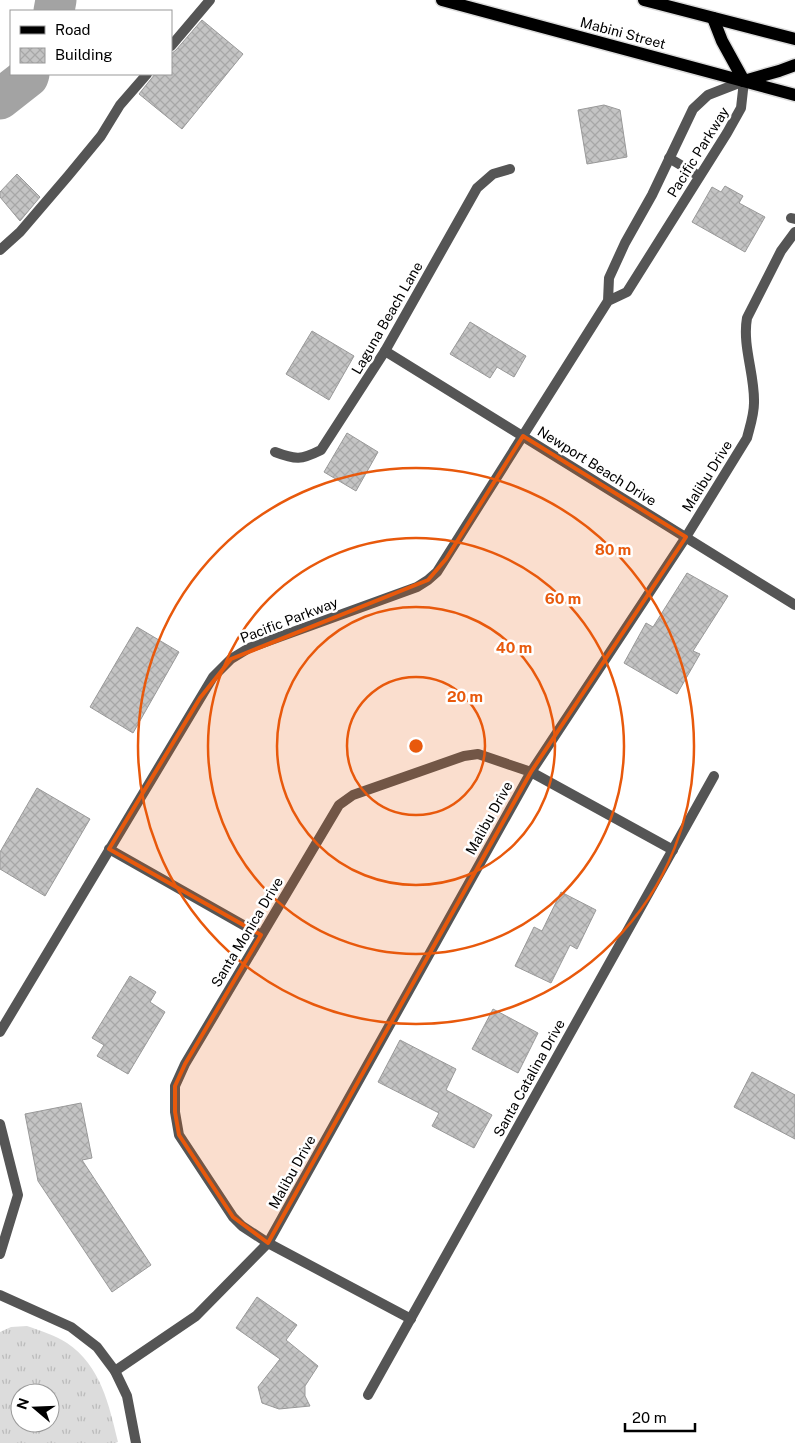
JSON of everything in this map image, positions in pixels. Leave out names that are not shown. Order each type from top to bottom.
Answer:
[{"type":"main road","name":"Mabini Street","points":[[442,0],[795,95]]},
{"type":"main road","points":[[644,0],[795,40]]},
{"type":"main road","points":[[713,18],[722,41],[744,82],[795,64]]},
{"type":"street","points":[[172,45],[210,0]]},
{"type":"street","points":[[0,250],[20,232],[101,136],[120,105],[146,75]]},
{"type":"street","name":"Pacific Parkway","points":[[0,1032],[213,677],[231,659],[249,648],[417,587],[428,580],[446,559],[608,300],[609,278],[693,110],[708,95],[744,82],[741,108],[627,292],[608,300]]},
{"type":"street","points":[[669,158],[699,176]]},
{"type":"street","name":"Laguna Beach Lane","points":[[275,452],[292,459],[305,458],[321,450],[385,351],[477,188],[494,174],[510,169]]},
{"type":"street","name":"Malibu Drive","points":[[116,1371],[196,1316],[268,1243],[530,772],[686,537],[747,438],[752,421],[754,402],[744,330],[747,318],[781,251],[795,232]]},
{"type":"street","name":"Newport Beach Drive","points":[[385,351],[795,605]]},
{"type":"street","name":"Santa Monica Drive","points":[[410,1319],[268,1243],[242,1226],[233,1217],[179,1135],[175,1112],[176,1086],[185,1064],[339,805],[354,795],[464,756],[478,754],[530,772],[673,850]]},
{"type":"street","name":"Santa Catalina Drive","points":[[368,1394],[714,776]]},
{"type":"street","points":[[109,849],[261,936]]},
{"type":"street","points":[[0,1124],[18,1195],[0,1254]]},
{"type":"street","points":[[0,1295],[71,1327],[97,1347],[116,1371],[127,1396],[136,1443]]},
{"type":"highlighted area","points":[[523,436],[686,537],[531,772],[268,1243],[233,1217],[179,1135],[175,1112],[175,1086],[185,1064],[261,935],[109,849],[200,698],[231,659],[428,580],[446,559]]},
{"type":"green space","points":[[27,1326],[58,1338],[79,1352],[96,1375],[102,1387],[118,1442],[0,1443],[0,1332],[11,1327]]},
{"type":"building","points":[[202,20],[243,54],[182,129],[139,94],[154,75],[172,75],[172,53]]},
{"type":"building","points":[[604,105],[620,110],[627,157],[587,164],[578,110]]},
{"type":"building","points":[[17,174],[40,197],[20,221],[0,197],[0,192]]},
{"type":"building","points":[[725,186],[743,196],[739,203],[765,217],[745,252],[692,222],[712,187],[721,192]]},
{"type":"building","points":[[470,322],[526,356],[514,377],[497,367],[490,378],[450,354]]},
{"type":"building","points":[[312,331],[354,356],[329,400],[286,374]]},
{"type":"building","points":[[347,433],[378,452],[356,491],[324,472]]},
{"type":"building","points":[[687,573],[728,596],[693,651],[700,654],[677,694],[624,663],[646,623],[653,627]]},
{"type":"building","points":[[137,627],[179,652],[133,733],[90,707]]},
{"type":"building","points":[[37,788],[90,819],[45,896],[0,869],[0,852]]},
{"type":"building","points":[[561,892],[596,910],[577,949],[570,945],[551,983],[515,966],[534,927],[542,931]]},
{"type":"building","points":[[130,976],[156,992],[150,1002],[165,1012],[128,1074],[97,1056],[104,1045],[92,1038]]},
{"type":"building","points":[[493,1009],[538,1033],[518,1073],[472,1049]]},
{"type":"building","points":[[400,1040],[456,1069],[446,1090],[492,1115],[474,1148],[432,1126],[439,1113],[378,1082]]},
{"type":"building","points":[[752,1072],[795,1095],[795,1139],[734,1107]]},
{"type":"building","points":[[81,1103],[92,1158],[82,1160],[151,1265],[112,1292],[38,1181],[25,1114]]},
{"type":"building","points":[[257,1297],[297,1325],[286,1340],[318,1366],[305,1386],[305,1396],[310,1406],[279,1409],[262,1403],[258,1387],[280,1359],[236,1328]]},
{"type":"waterway","points":[[54,10],[56,0]]},
{"type":"waterway","points":[[0,99],[29,75]]}]
